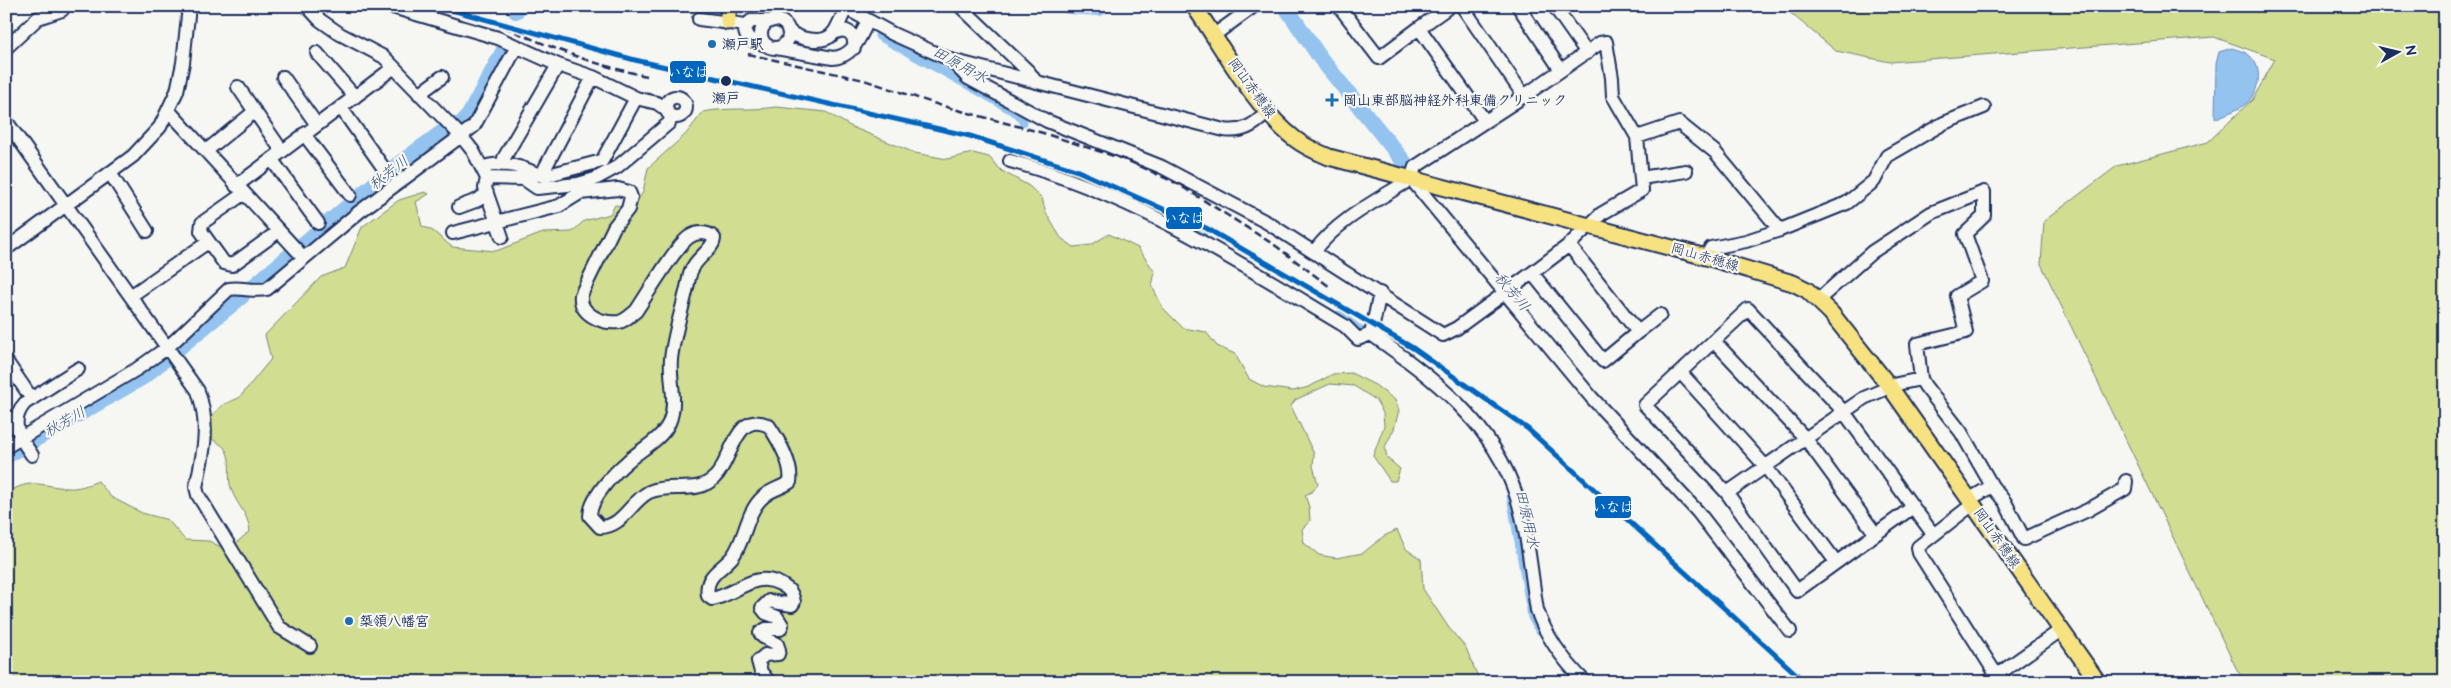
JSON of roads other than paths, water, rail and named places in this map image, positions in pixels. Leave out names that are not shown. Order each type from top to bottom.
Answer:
[{"type":"main road","name":"岡山赤穂線","points":[[1194,6],[1267,113],[1296,140],[1313,150],[1329,157],[1706,257],[1793,283],[1818,300],[1831,313],[1890,387],[2098,682]]},
{"type":"street","points":[[6,48],[38,18],[62,10],[61,6]]},
{"type":"street","points":[[6,249],[110,173],[150,140],[169,111],[183,63],[188,6]]},
{"type":"street","points":[[307,6],[320,20],[340,34],[369,48],[392,66],[456,131],[484,173],[487,193],[502,238]]},
{"type":"street","points":[[389,6],[498,38],[558,65],[593,77],[636,98],[667,107],[669,123],[617,167],[579,188],[559,206],[453,233]]},
{"type":"street","points":[[960,6],[1029,72],[1035,81]]},
{"type":"street","points":[[1214,35],[1254,6]]},
{"type":"street","points":[[1339,6],[1379,58],[1450,6]]},
{"type":"street","points":[[1462,6],[1524,96]]},
{"type":"street","points":[[1518,6],[1561,70]]},
{"type":"street","points":[[1554,6],[1586,53]]},
{"type":"street","points":[[833,33],[844,7],[868,21],[951,60],[1235,132],[1247,129],[1267,113]]},
{"type":"street","points":[[699,19],[728,14],[746,25]]},
{"type":"street","points":[[854,48],[854,40],[850,33],[843,30],[833,33],[827,38],[813,40],[793,35],[783,23],[754,20],[746,25],[744,31],[747,37],[772,46],[833,58],[848,54],[854,48],[868,21]]},
{"type":"street","points":[[771,21],[764,26],[761,34],[772,46]]},
{"type":"street","points":[[1419,28],[1485,122]]},
{"type":"street","points":[[772,46],[786,41],[788,30]]},
{"type":"street","points":[[951,60],[968,78],[1047,121],[1162,167],[1268,223],[1443,334],[1457,328],[1532,273],[1569,245],[1602,214],[1642,190],[1637,137],[1613,96],[1606,42],[1600,43],[1524,96],[1415,167],[1411,179],[1338,227],[1322,240],[1314,252]]},
{"type":"street","points":[[6,447],[26,446],[137,369],[171,352],[229,289],[241,287],[256,292],[267,289],[299,252],[360,212],[456,131],[474,126],[517,46]]},
{"type":"street","points":[[318,54],[355,97]]},
{"type":"street","points":[[504,165],[504,158],[558,65]]},
{"type":"street","points":[[278,231],[232,265],[224,263],[201,231],[202,223],[282,151],[389,71],[392,66]]},
{"type":"street","points":[[283,77],[317,125]]},
{"type":"street","points":[[419,94],[442,77]]},
{"type":"street","points":[[544,176],[544,170],[593,77]]},
{"type":"street","points":[[238,87],[282,151]]},
{"type":"street","points":[[484,173],[504,165],[520,167],[536,175],[544,176],[602,161],[636,98]]},
{"type":"street","points":[[1706,257],[1711,248],[1746,241],[1780,230],[1847,203],[1874,181],[1887,156],[1944,124],[1984,107]]},
{"type":"street","points":[[341,108],[385,170]]},
{"type":"street","points":[[169,111],[299,252]]},
{"type":"street","points":[[206,151],[254,112]]},
{"type":"street","points":[[6,121],[198,390],[206,420],[206,433],[196,487],[198,494],[279,627],[310,646]]},
{"type":"street","points":[[1637,137],[1679,124],[1715,152],[1780,230]]},
{"type":"street","points":[[304,134],[350,195]]},
{"type":"street","points":[[272,160],[318,224]]},
{"type":"street","points":[[1010,161],[1067,178],[1134,206],[1177,228],[1303,301],[1345,326],[1358,339],[1371,334]]},
{"type":"street","points":[[1641,178],[1686,171]]},
{"type":"street","points":[[110,173],[147,231]]},
{"type":"street","points":[[484,173],[524,179],[537,188],[618,189],[629,192],[631,196],[628,209],[614,227],[581,296],[580,305],[591,316],[620,322],[628,318],[636,311],[686,240],[700,232],[710,234],[714,238],[711,247],[700,255],[690,273],[671,361],[674,403],[669,423],[660,436],[627,462],[610,481],[594,500],[590,509],[590,516],[600,527],[609,527],[649,492],[706,485],[716,477],[738,433],[745,426],[754,422],[769,426],[792,474],[790,482],[769,492],[756,505],[743,539],[733,555],[714,573],[708,582],[707,592],[712,599],[719,598],[738,586],[767,580],[788,589],[793,594],[794,602],[792,605],[769,601],[762,608],[766,613],[777,617],[782,625],[780,629],[766,629],[760,633],[762,637],[777,644],[779,650],[778,654],[765,655],[758,661],[761,672],[769,682]]},
{"type":"street","points":[[1411,179],[1592,398],[1698,512],[1790,631]]},
{"type":"street","points":[[1818,300],[1872,252],[1931,213],[1984,192],[1984,216],[1965,234],[1982,281],[1957,296],[1966,332],[1917,344],[1921,379],[1961,432],[1992,486],[2005,502],[2024,539],[2103,502],[2125,489],[2126,481]]},
{"type":"street","points":[[459,207],[478,200],[487,193]]},
{"type":"street","points":[[1322,240],[1323,246],[1344,270]]},
{"type":"street","points":[[132,295],[208,242]]},
{"type":"street","points":[[1569,245],[1638,332]]},
{"type":"street","points":[[1532,273],[1603,361],[1660,315]]},
{"type":"street","points":[[1371,334],[1380,293]]},
{"type":"street","points":[[1913,507],[1797,591],[1726,493],[1645,404],[1681,373],[1748,309],[1844,412],[1933,534]]},
{"type":"street","points":[[1371,334],[1416,365],[1464,408],[1500,459],[1518,499],[1537,610],[1541,622],[1571,668],[1584,682]]},
{"type":"street","points":[[1714,341],[1806,439],[1875,533]]},
{"type":"street","points":[[6,361],[32,399]]},
{"type":"street","points":[[26,446],[16,415],[32,399],[78,369]]},
{"type":"street","points":[[1681,373],[1766,467],[1836,562]]},
{"type":"street","points":[[1726,493],[1864,398],[1890,387],[1921,379]]},
{"type":"street","points":[[1992,486],[1918,547],[1920,553],[1995,680],[2062,630]]},
{"type":"water","points":[[2232,48],[2246,53],[2254,61],[2258,73],[2257,86],[2247,103],[2215,119],[2216,64],[2219,52]]},
{"type":"waterway","name":"秋芳川","points":[[516,11],[518,6]]},
{"type":"waterway","name":"秋芳川","points":[[723,6],[750,6]]},
{"type":"waterway","name":"秋芳川","points":[[1069,6],[1099,8],[1102,6]]},
{"type":"waterway","name":"秋芳川","points":[[1285,6],[1321,59],[1409,168]]},
{"type":"waterway","name":"田原用水","points":[[879,36],[1019,114],[1023,122]]},
{"type":"waterway","name":"秋芳川","points":[[255,285],[392,169],[444,131],[462,123],[469,115],[505,48]]},
{"type":"waterway","name":"田原用水","points":[[1015,154],[1111,190],[1203,236]]},
{"type":"waterway","name":"秋芳川","points":[[6,456],[143,377],[242,296]]},
{"type":"waterway","name":"田原用水","points":[[1339,315],[1361,331]]},
{"type":"waterway","name":"田原用水","points":[[1511,496],[1532,617],[1539,630]]},
{"type":"railway","points":[[504,27],[574,56],[647,76]]},
{"type":"railway","points":[[748,54],[864,80],[939,105],[1043,133],[1129,161],[1178,184],[1276,246],[1330,287]]},
{"type":"place","name":"瀬戸駅","points":[[712,44]]},
{"type":"place","name":"瀬戸","points":[[726,81]]},
{"type":"place","name":"岡山東部脳神経外科東備クリニック","points":[[1332,100]]},
{"type":"place","name":"築領八幡宮","points":[[349,621]]}]
